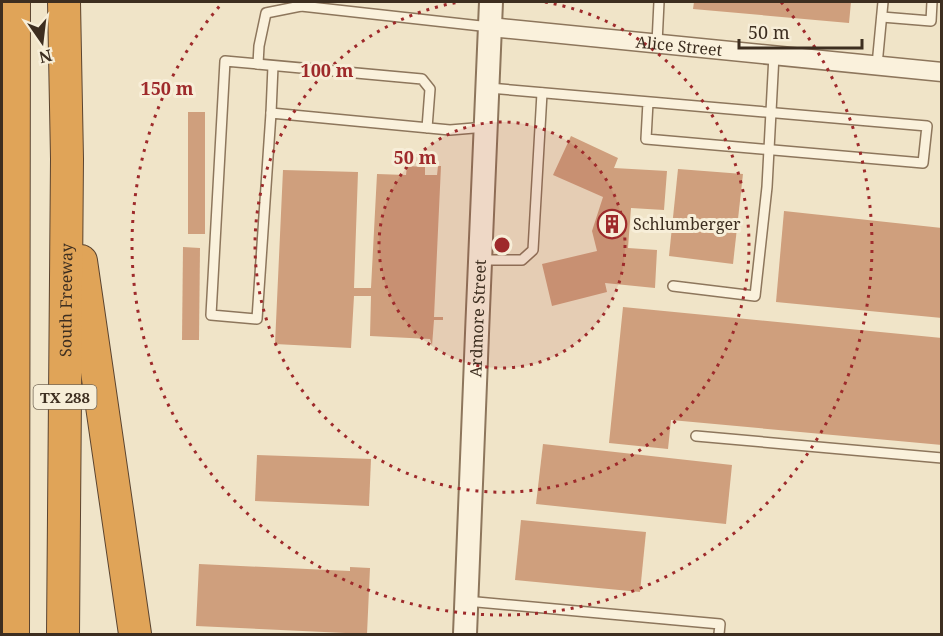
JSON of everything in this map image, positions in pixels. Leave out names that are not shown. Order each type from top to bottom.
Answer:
[{"type":"highway","points":[[13,634],[15,536],[14,2]]},
{"type":"highway","name":"South Freeway","points":[[63,634],[67,159],[64,2]]},
{"type":"highway","points":[[67,159],[135,634]]},
{"type":"highway","points":[[15,536],[21,634]]},
{"type":"street","name":"Ardmore Street","points":[[465,634],[476,375],[478,260],[491,2]]},
{"type":"street","name":"Alice Street","points":[[490,27],[942,72]]},
{"type":"lane","points":[[657,43],[659,2]]},
{"type":"lane","points":[[877,65],[883,2]]},
{"type":"lane","points":[[882,17],[931,21],[932,2]]},
{"type":"lane","points":[[258,64],[259,46],[266,13],[299,4],[490,27]]},
{"type":"lane","points":[[673,286],[755,296],[770,150],[774,55]]},
{"type":"lane","points":[[273,66],[257,319],[211,315],[225,61],[422,79],[430,89],[427,128]]},
{"type":"lane","points":[[488,88],[927,126],[923,163],[646,139],[648,102]]},
{"type":"lane","points":[[478,260],[522,260],[533,250],[542,93]]},
{"type":"lane","points":[[271,113],[450,130],[486,128]]},
{"type":"lane","points":[[696,436],[942,458]]},
{"type":"lane","points":[[466,601],[720,624],[719,634]]},
{"type":"building","points":[[694,2],[851,2],[849,23],[693,9]]},
{"type":"building","points":[[188,112],[205,112],[205,234],[188,234]]},
{"type":"building","name":"Schlumberger","points":[[571,136],[618,158],[614,168],[667,171],[664,210],[631,208],[628,248],[657,250],[655,288],[605,283],[607,292],[552,306],[542,264],[597,251],[592,231],[603,197],[553,175]]},
{"type":"building","points":[[407,166],[425,167],[425,175],[437,175],[438,166],[441,166],[434,317],[443,317],[443,320],[434,320],[432,346],[430,339],[370,336],[371,296],[354,296],[351,348],[275,344],[283,170],[358,172],[354,288],[371,288],[377,174],[406,175]]},
{"type":"building","points":[[678,169],[743,174],[733,264],[669,256]]},
{"type":"building","points":[[784,211],[942,228],[942,318],[776,302]]},
{"type":"building","points":[[183,247],[200,248],[199,340],[182,340]]},
{"type":"building","points":[[623,307],[942,338],[942,445],[671,420],[668,449],[609,443]]},
{"type":"building","points":[[543,444],[732,465],[726,524],[536,504]]},
{"type":"building","points":[[257,455],[371,459],[369,506],[255,501]]},
{"type":"building","points":[[521,520],[646,532],[640,592],[515,580]]},
{"type":"building","points":[[199,564],[350,571],[350,567],[370,568],[367,634],[196,626]]},
{"type":"place","name":"Schlumberger","points":[[612,224]]}]
